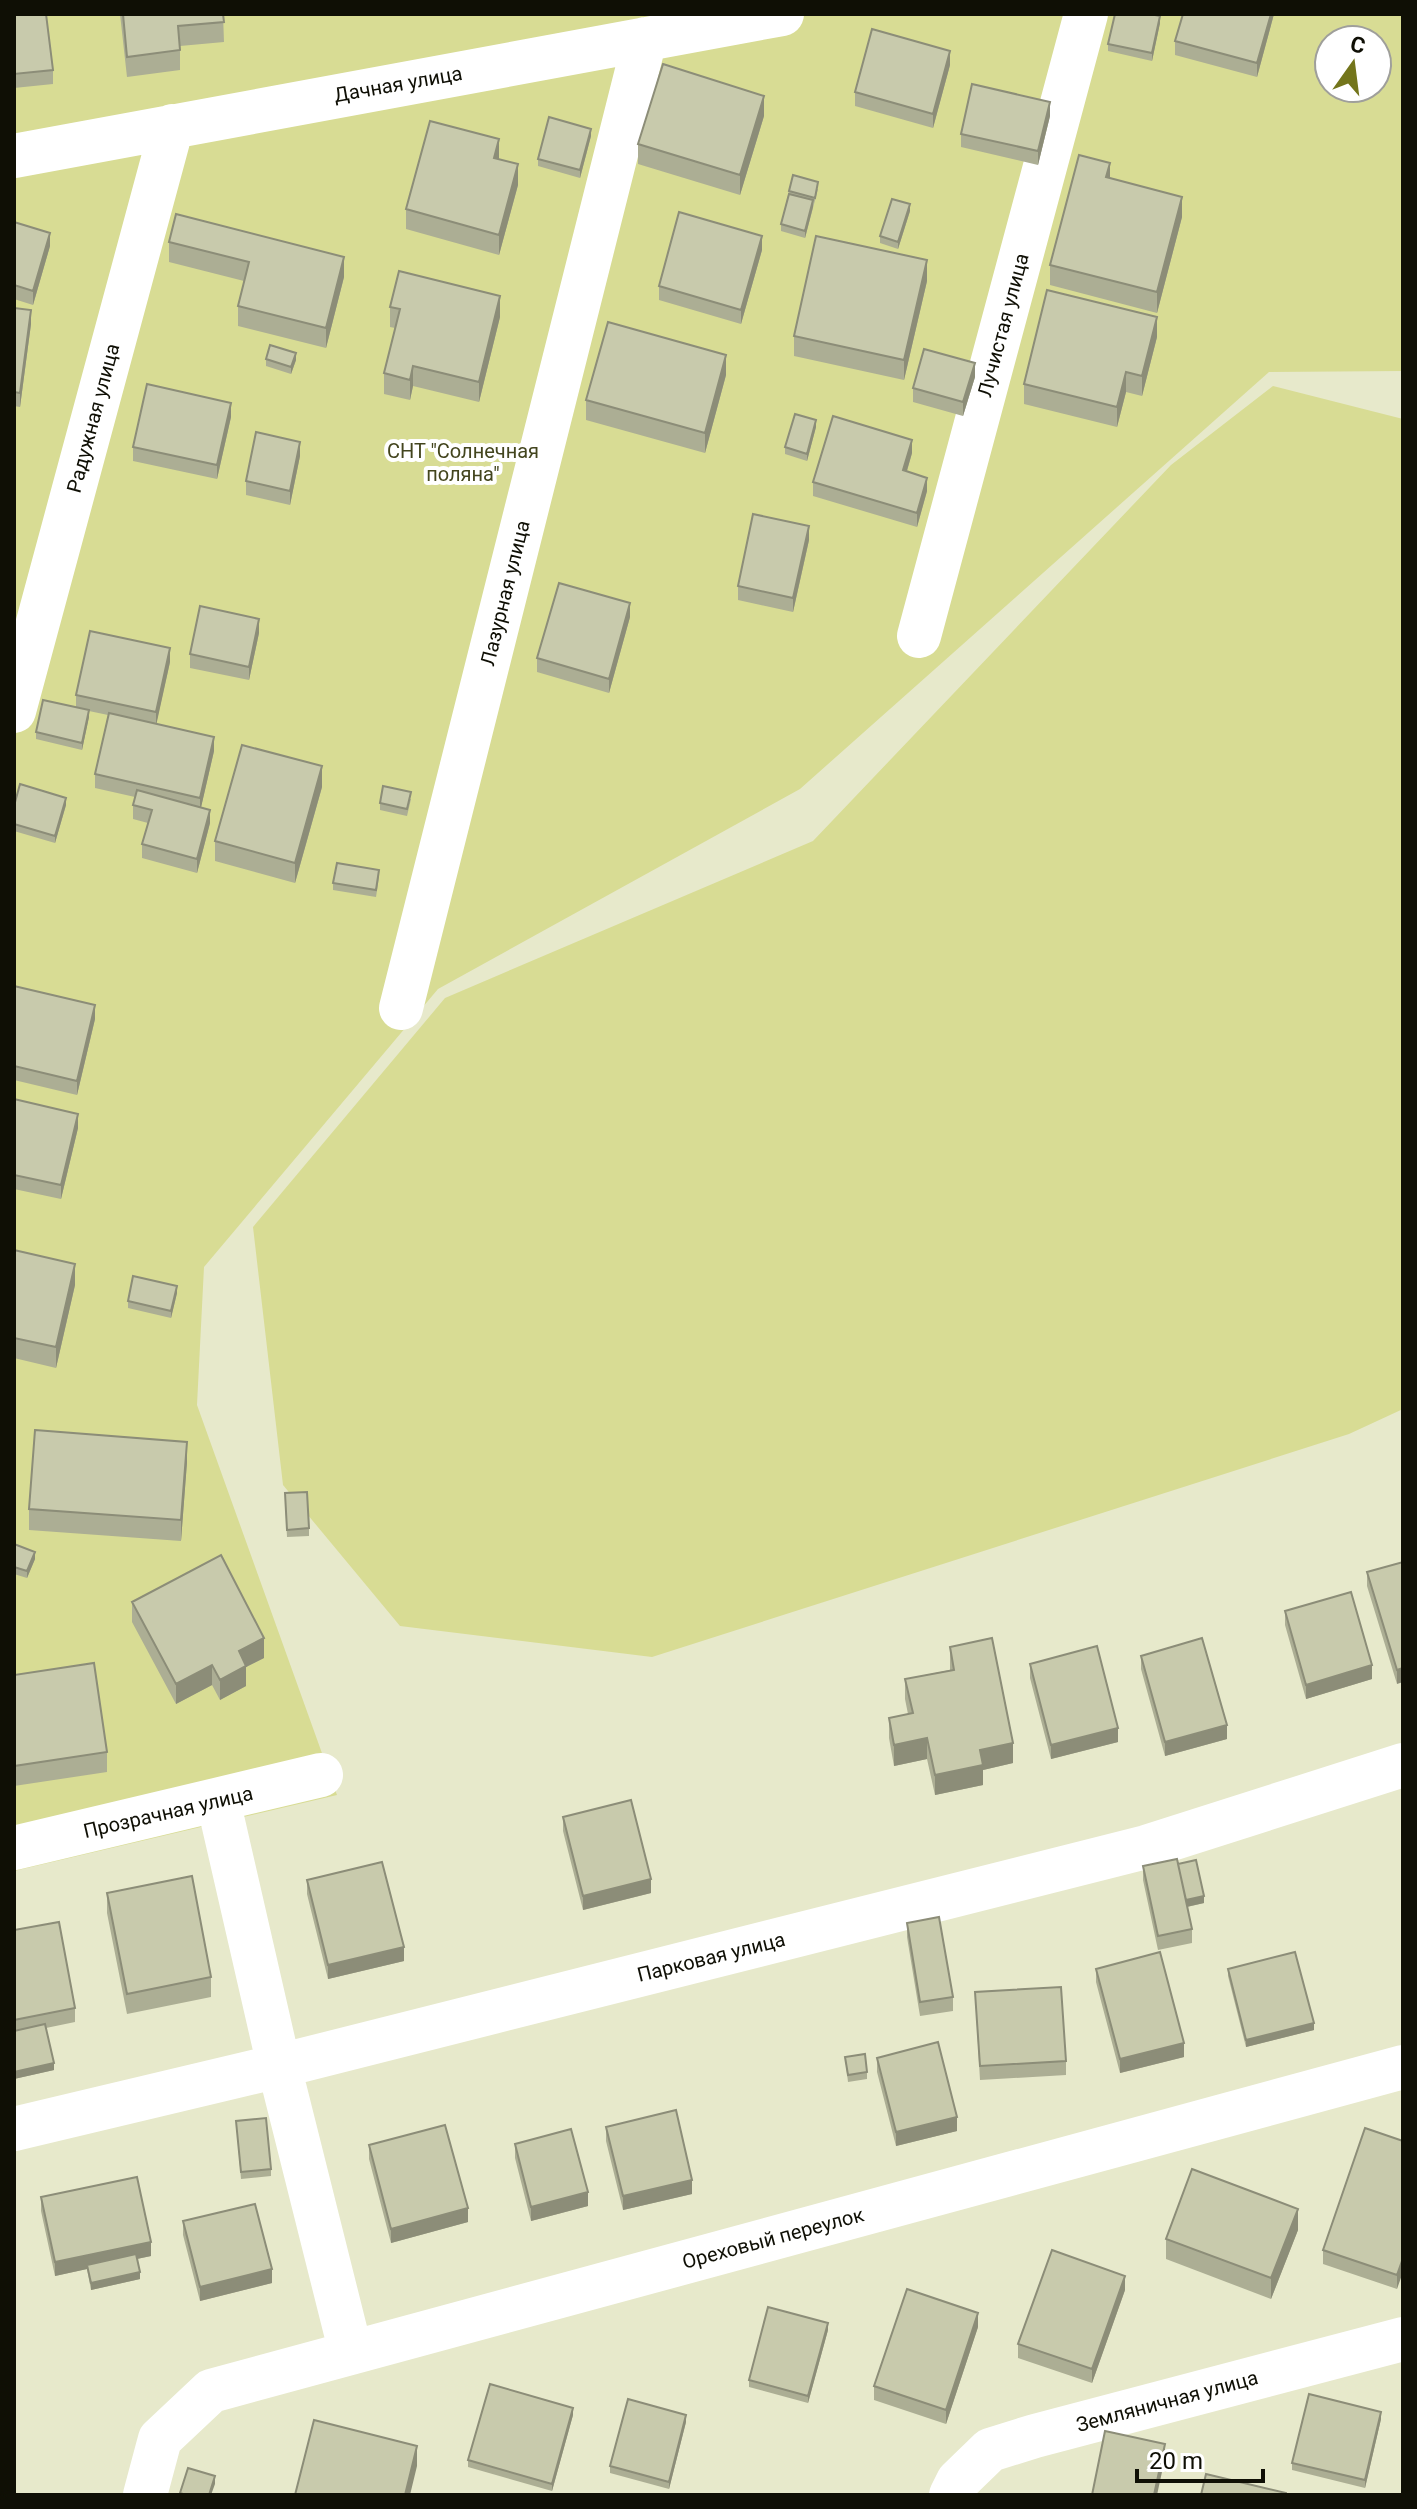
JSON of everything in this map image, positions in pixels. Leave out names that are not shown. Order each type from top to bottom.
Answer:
[{"type":"street","name":"Дачная улица","points":[[14,156],[782,14]]},
{"type":"street","name":"Лучистая улица","points":[[919,636],[1086,14]]},
{"type":"street","name":"Лазурная улица","points":[[401,1008],[645,39]]},
{"type":"street","name":"Радужная улица","points":[[14,711],[172,126]]},
{"type":"street","name":"Парковая улица","points":[[14,2129],[279,2066],[1146,1847],[1403,1765]]},
{"type":"street","name":"Прозрачная улица","points":[[14,1848],[321,1775]]},
{"type":"street","points":[[218,1800],[279,2066],[351,2353]]},
{"type":"street","name":"Ореховый переулок","points":[[145,2495],[160,2439],[211,2391],[1403,2067]]},
{"type":"street","name":"Земляничная улица","points":[[951,2495],[958,2481],[990,2450],[1403,2339]]},
{"type":"green space","name":"СНТ \"Солнечная поляна\"","points":[[14,14],[1403,14],[1403,371],[1269,372],[800,789],[438,989],[204,1267],[197,1405],[337,1795],[14,1871]]},
{"type":"green space","points":[[1273,386],[1403,419],[1403,1409],[1349,1434],[652,1657],[400,1626],[283,1485],[253,1227],[445,998],[813,841],[1171,465]]},
{"type":"building","points":[[14,14],[46,14],[53,70],[14,74]]},
{"type":"building","points":[[123,14],[223,14],[224,22],[178,26],[180,50],[127,57]]},
{"type":"building","points":[[1115,14],[1160,16],[1152,53],[1108,44]]},
{"type":"building","points":[[1183,14],[1271,14],[1257,63],[1175,41]]},
{"type":"building","points":[[872,29],[950,51],[933,114],[855,92]]},
{"type":"building","points":[[663,64],[764,96],[740,175],[638,144]]},
{"type":"building","points":[[972,84],[1050,102],[1038,151],[961,134]]},
{"type":"building","points":[[549,117],[591,129],[580,170],[538,159]]},
{"type":"building","points":[[430,121],[499,139],[494,158],[518,164],[499,235],[406,209]]},
{"type":"building","points":[[1079,155],[1110,163],[1106,177],[1182,197],[1157,292],[1050,265]]},
{"type":"building","points":[[793,175],[818,182],[815,198],[789,191]]},
{"type":"building","points":[[789,194],[813,200],[805,231],[781,224]]},
{"type":"building","points":[[892,199],[910,204],[898,242],[880,236]]},
{"type":"building","points":[[679,212],[762,236],[741,310],[659,286]]},
{"type":"building","points":[[176,214],[344,257],[326,328],[238,306],[249,262],[169,242]]},
{"type":"building","points":[[14,222],[50,233],[33,291],[14,285]]},
{"type":"building","points":[[816,236],[927,260],[904,360],[794,336]]},
{"type":"building","points":[[399,271],[500,296],[479,382],[413,366],[410,380],[384,373],[400,309],[390,307]]},
{"type":"building","points":[[1047,290],[1157,317],[1142,376],[1126,372],[1117,407],[1024,384]]},
{"type":"building","points":[[14,308],[31,310],[20,393],[14,392]]},
{"type":"building","points":[[608,322],[726,355],[705,433],[586,400]]},
{"type":"building","points":[[270,345],[296,353],[291,367],[266,359]]},
{"type":"building","points":[[924,349],[975,363],[963,402],[913,388]]},
{"type":"building","points":[[147,384],[231,403],[217,465],[133,447]]},
{"type":"building","points":[[795,414],[816,420],[807,454],[785,447]]},
{"type":"building","points":[[833,416],[912,440],[903,470],[927,478],[917,513],[813,482]]},
{"type":"building","points":[[256,432],[300,442],[290,491],[246,481]]},
{"type":"building","points":[[753,514],[809,526],[793,598],[738,586]]},
{"type":"building","points":[[559,583],[630,603],[609,679],[537,658]]},
{"type":"building","points":[[200,606],[259,619],[249,667],[190,654]]},
{"type":"building","points":[[90,631],[170,648],[156,712],[76,695]]},
{"type":"building","points":[[43,700],[89,710],[82,743],[36,732]]},
{"type":"building","points":[[109,713],[214,737],[200,798],[95,774]]},
{"type":"building","points":[[242,745],[322,766],[295,863],[215,841]]},
{"type":"building","points":[[20,784],[66,798],[55,836],[14,824],[14,806]]},
{"type":"building","points":[[383,786],[411,792],[407,809],[380,803]]},
{"type":"building","points":[[137,790],[210,810],[197,859],[142,844],[152,810],[133,805]]},
{"type":"building","points":[[337,863],[379,870],[376,890],[333,883]]},
{"type":"building","points":[[14,986],[95,1005],[77,1081],[14,1066]]},
{"type":"building","points":[[14,1099],[78,1114],[61,1185],[14,1175]]},
{"type":"building","points":[[14,1250],[75,1264],[56,1347],[14,1338]]},
{"type":"building","points":[[133,1276],[177,1286],[171,1311],[128,1301]]},
{"type":"building","points":[[35,1430],[187,1442],[181,1520],[29,1509]]},
{"type":"building","points":[[307,1492],[309,1528],[287,1530],[285,1493]]},
{"type":"building","points":[[14,1544],[35,1552],[27,1571],[14,1567]]},
{"type":"building","points":[[221,1555],[264,1638],[239,1651],[246,1666],[220,1680],[212,1665],[176,1684],[132,1602]]},
{"type":"building","points":[[1403,1562],[1403,1668],[1397,1670],[1367,1572]]},
{"type":"building","points":[[1351,1592],[1372,1665],[1306,1685],[1285,1611]]},
{"type":"building","points":[[992,1638],[1013,1743],[980,1750],[983,1765],[935,1775],[927,1738],[894,1745],[889,1718],[913,1713],[905,1679],[954,1670],[950,1647]]},
{"type":"building","points":[[1202,1638],[1227,1725],[1165,1742],[1141,1656]]},
{"type":"building","points":[[1097,1646],[1118,1728],[1051,1745],[1030,1664]]},
{"type":"building","points":[[94,1663],[107,1752],[14,1766],[14,1675]]},
{"type":"building","points":[[631,1800],[651,1879],[583,1896],[563,1817]]},
{"type":"building","points":[[1177,1859],[1192,1929],[1158,1936],[1143,1866]]},
{"type":"building","points":[[1196,1860],[1204,1896],[1186,1900],[1178,1864]]},
{"type":"building","points":[[382,1862],[404,1947],[328,1965],[307,1880]]},
{"type":"building","points":[[192,1876],[211,1977],[127,1994],[107,1893]]},
{"type":"building","points":[[939,1917],[953,1997],[920,2002],[907,1923]]},
{"type":"building","points":[[59,1922],[75,2008],[14,2020],[14,1930]]},
{"type":"building","points":[[1160,1952],[1184,2043],[1120,2059],[1096,1969]]},
{"type":"building","points":[[1295,1952],[1314,2023],[1246,2040],[1228,1969]]},
{"type":"building","points":[[1061,1987],[1066,2061],[980,2066],[975,1992]]},
{"type":"building","points":[[45,2024],[54,2063],[14,2072],[14,2031]]},
{"type":"building","points":[[938,2042],[957,2117],[896,2132],[877,2058]]},
{"type":"building","points":[[865,2054],[867,2072],[848,2075],[845,2057]]},
{"type":"building","points":[[676,2110],[692,2180],[623,2196],[606,2127]]},
{"type":"building","points":[[266,2118],[271,2169],[241,2172],[236,2121]]},
{"type":"building","points":[[445,2125],[468,2208],[391,2229],[369,2145]]},
{"type":"building","points":[[1365,2128],[1403,2141],[1403,2258],[1397,2275],[1323,2250]]},
{"type":"building","points":[[571,2129],[588,2192],[531,2207],[515,2144]]},
{"type":"building","points":[[1192,2169],[1298,2209],[1271,2278],[1166,2239]]},
{"type":"building","points":[[137,2177],[151,2242],[55,2262],[41,2197]]},
{"type":"building","points":[[255,2204],[272,2269],[200,2287],[183,2221]]},
{"type":"building","points":[[1052,2250],[1125,2276],[1092,2369],[1018,2344]]},
{"type":"building","points":[[136,2254],[140,2272],[91,2283],[87,2265]]},
{"type":"building","points":[[907,2289],[978,2313],[946,2410],[874,2386]]},
{"type":"building","points":[[768,2307],[828,2323],[808,2396],[749,2380]]},
{"type":"building","points":[[490,2384],[573,2408],[552,2484],[468,2460]]},
{"type":"building","points":[[1309,2394],[1381,2412],[1365,2480],[1292,2463]]},
{"type":"building","points":[[628,2399],[686,2415],[669,2482],[610,2466]]},
{"type":"building","points":[[314,2420],[417,2446],[405,2495],[295,2495]]},
{"type":"building","points":[[1105,2431],[1165,2444],[1154,2495],[1092,2495]]},
{"type":"building","points":[[188,2468],[215,2476],[209,2495],[180,2493]]},
{"type":"building","points":[[1206,2474],[1286,2493],[1286,2495],[1201,2495]]}]
